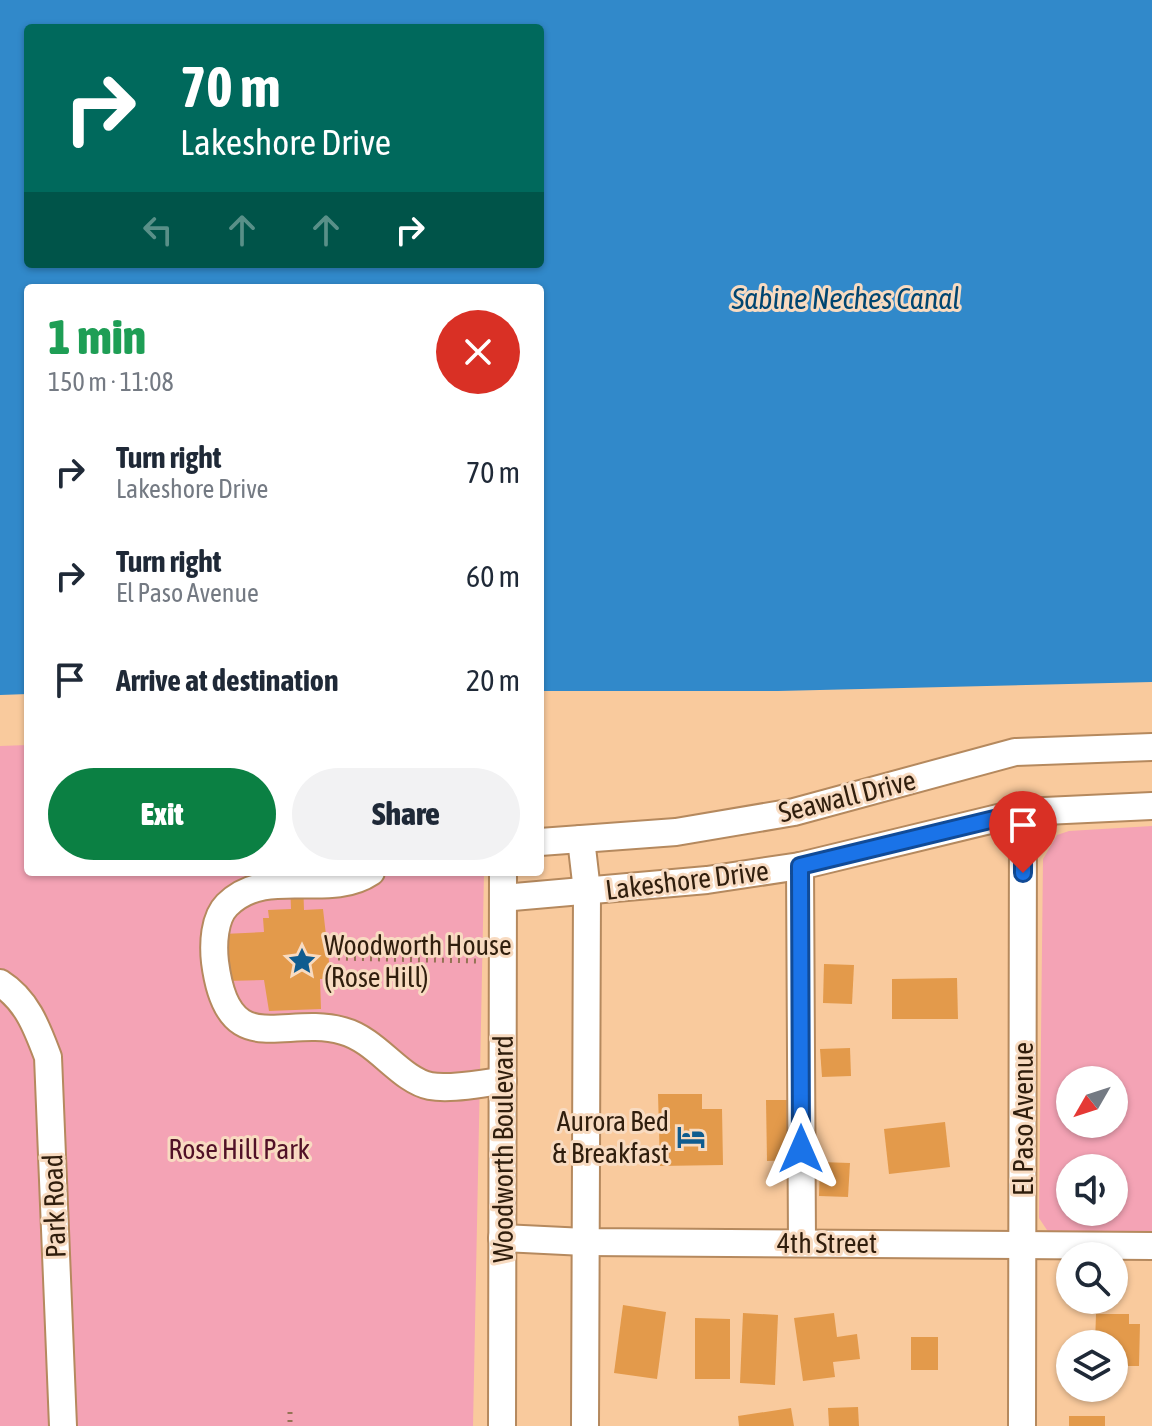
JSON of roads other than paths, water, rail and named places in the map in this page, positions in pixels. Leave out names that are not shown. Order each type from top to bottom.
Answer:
[{"type":"street","name":"Seawall Drive","points":[[544,842],[676,832],[794,812],[1015,752],[1152,747]]},
{"type":"street","name":"Lakeshore Drive","points":[[503,885],[587,891],[707,880],[800,866],[1023,812],[1152,806]]},
{"type":"street","name":"El Paso Avenue","points":[[1022,1426],[1023,812]]},
{"type":"street","points":[[581,839],[587,891],[585,1426]]},
{"type":"street","points":[[800,866],[802,1243]]},
{"type":"street","points":[[363,876],[345,885],[257,887],[227,905],[218,917],[214,952],[219,990],[229,1009],[246,1024],[261,1030],[339,1030],[355,1035],[429,1086],[503,1081]]},
{"type":"street","name":"Woodworth Boulevard","points":[[502,1426],[503,885]]},
{"type":"street","name":"Park Road","points":[[8,988],[35,1023],[48,1057],[63,1426]]},
{"type":"street","name":"4th Street","points":[[502,1238],[585,1242],[1152,1246]]},
{"type":"water","name":"Sabine Neches Canal","points":[[0,0],[1152,0],[1152,682],[778,691],[544,691],[544,284],[24,284],[24,694],[0,695]]},
{"type":"place","name":"Woodworth House (Rose Hill)","points":[[302,961]]},
{"type":"place","name":"Aurora Bed & Breakfast","points":[[691,1137]]},
{"type":"park label","name":"Rose Hill Park","points":[[239,1149]]}]
